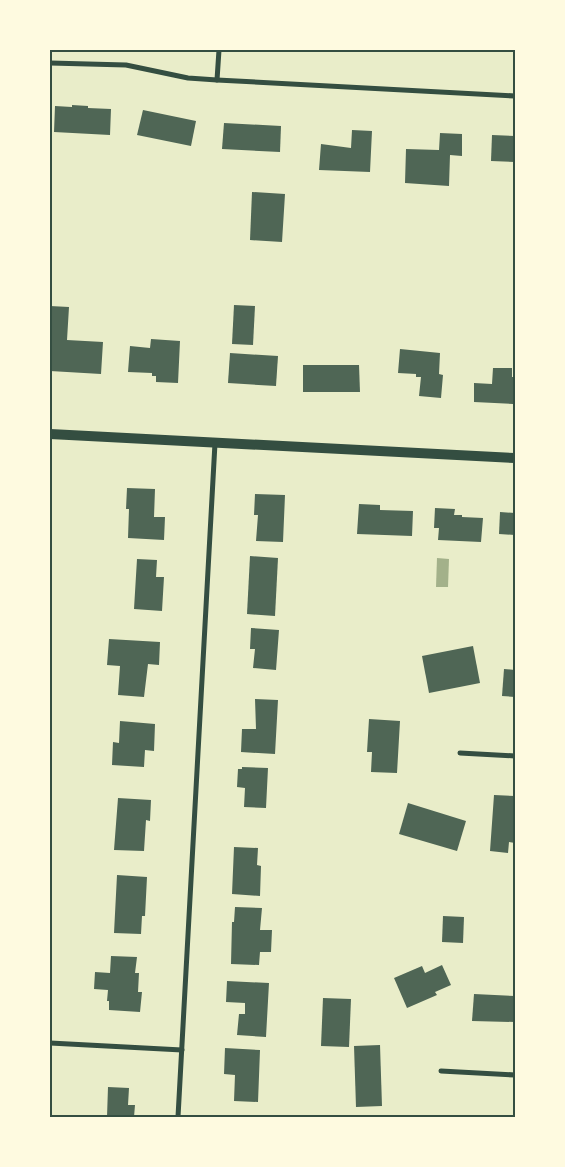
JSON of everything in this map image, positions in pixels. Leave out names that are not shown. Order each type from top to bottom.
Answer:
[{"type":"main road","points":[[50,434],[515,458]]},
{"type":"street","points":[[218,80],[219,50]]},
{"type":"street","points":[[50,63],[126,65],[188,78],[515,96]]},
{"type":"street","points":[[178,1117],[215,443]]},
{"type":"street","points":[[460,753],[515,756]]},
{"type":"street","points":[[50,1043],[182,1050]]},
{"type":"street","points":[[442,1071],[515,1075]]},
{"type":"shaded area","points":[[437,558],[449,559],[448,587],[436,587]]},
{"type":"building","points":[[72,105],[111,109],[110,135],[54,132],[55,106],[72,107]]},
{"type":"building","points":[[143,110],[196,121],[191,146],[137,135]]},
{"type":"building","points":[[224,123],[281,126],[280,152],[222,149]]},
{"type":"building","points":[[352,130],[372,131],[370,172],[319,170],[321,144],[351,148]]},
{"type":"building","points":[[440,133],[462,134],[462,156],[450,155],[449,186],[405,183],[406,149],[439,150]]},
{"type":"building","points":[[492,135],[515,136],[515,162],[491,161]]},
{"type":"building","points":[[252,192],[285,194],[282,242],[250,240]]},
{"type":"building","points":[[234,305],[255,306],[253,345],[232,344]]},
{"type":"building","points":[[50,306],[69,307],[67,340],[103,342],[101,374],[50,371]]},
{"type":"building","points":[[151,339],[180,341],[178,383],[156,382],[156,376],[152,376],[152,373],[128,372],[130,346],[150,348]]},
{"type":"building","points":[[400,349],[440,353],[439,374],[443,375],[441,398],[419,396],[421,377],[416,377],[416,374],[398,373]]},
{"type":"building","points":[[230,353],[278,356],[276,386],[228,383]]},
{"type":"building","points":[[303,365],[359,365],[360,392],[303,392]]},
{"type":"building","points":[[493,368],[512,368],[512,377],[515,377],[515,402],[513,404],[474,402],[474,383],[492,384]]},
{"type":"building","points":[[127,488],[155,489],[154,517],[165,517],[164,540],[128,538],[129,509],[126,509]]},
{"type":"building","points":[[255,494],[285,495],[283,542],[256,541],[258,515],[254,515]]},
{"type":"building","points":[[359,504],[380,505],[380,510],[413,511],[412,536],[357,534]]},
{"type":"building","points":[[435,508],[455,509],[454,515],[462,515],[462,517],[483,518],[481,542],[438,540],[439,528],[434,528]]},
{"type":"building","points":[[500,512],[515,513],[515,535],[499,534]]},
{"type":"building","points":[[250,556],[278,558],[275,616],[247,614]]},
{"type":"building","points":[[137,559],[157,560],[156,577],[164,577],[162,611],[134,609]]},
{"type":"building","points":[[251,628],[279,630],[276,670],[253,668],[255,649],[250,649]]},
{"type":"building","points":[[109,639],[160,642],[159,665],[148,664],[144,697],[118,695],[120,666],[107,665]]},
{"type":"building","points":[[473,646],[480,683],[429,693],[422,656]]},
{"type":"building","points":[[504,669],[515,670],[515,697],[502,696]]},
{"type":"building","points":[[255,699],[278,700],[275,754],[241,752],[242,729],[256,729]]},
{"type":"building","points":[[369,719],[400,721],[397,773],[371,772],[372,752],[367,752]]},
{"type":"building","points":[[120,721],[155,724],[154,751],[145,750],[144,767],[112,765],[113,742],[119,743]]},
{"type":"building","points":[[242,767],[268,768],[266,808],[244,807],[245,788],[237,787],[238,769],[242,769]]},
{"type":"building","points":[[494,795],[515,796],[515,843],[509,842],[508,853],[490,851]]},
{"type":"building","points":[[118,798],[151,800],[150,821],[146,820],[144,851],[114,850]]},
{"type":"building","points":[[408,803],[466,821],[457,851],[399,834]]},
{"type":"building","points":[[234,847],[258,848],[257,865],[261,866],[260,896],[232,894]]},
{"type":"building","points":[[117,875],[147,877],[145,916],[142,916],[141,934],[114,933]]},
{"type":"building","points":[[235,907],[262,908],[260,930],[272,930],[271,952],[260,952],[259,965],[231,964],[232,922],[234,922]]},
{"type":"building","points":[[443,916],[464,917],[463,943],[442,942]]},
{"type":"building","points":[[111,956],[137,957],[135,973],[139,973],[138,992],[142,992],[140,1012],[109,1010],[109,1001],[107,1001],[108,990],[94,989],[95,972],[110,973]]},
{"type":"building","points":[[442,965],[451,985],[435,992],[437,995],[407,1008],[394,978],[422,966],[425,973]]},
{"type":"building","points":[[227,981],[269,983],[266,1037],[237,1035],[239,1014],[245,1014],[245,1003],[226,1002]]},
{"type":"building","points":[[474,994],[515,996],[515,1022],[472,1021]]},
{"type":"building","points":[[323,998],[351,999],[349,1047],[321,1046]]},
{"type":"building","points":[[380,1045],[382,1106],[356,1107],[354,1046]]},
{"type":"building","points":[[225,1048],[260,1050],[258,1102],[234,1101],[235,1075],[224,1074]]},
{"type":"building","points":[[108,1087],[129,1088],[128,1105],[135,1105],[134,1117],[107,1117]]}]
